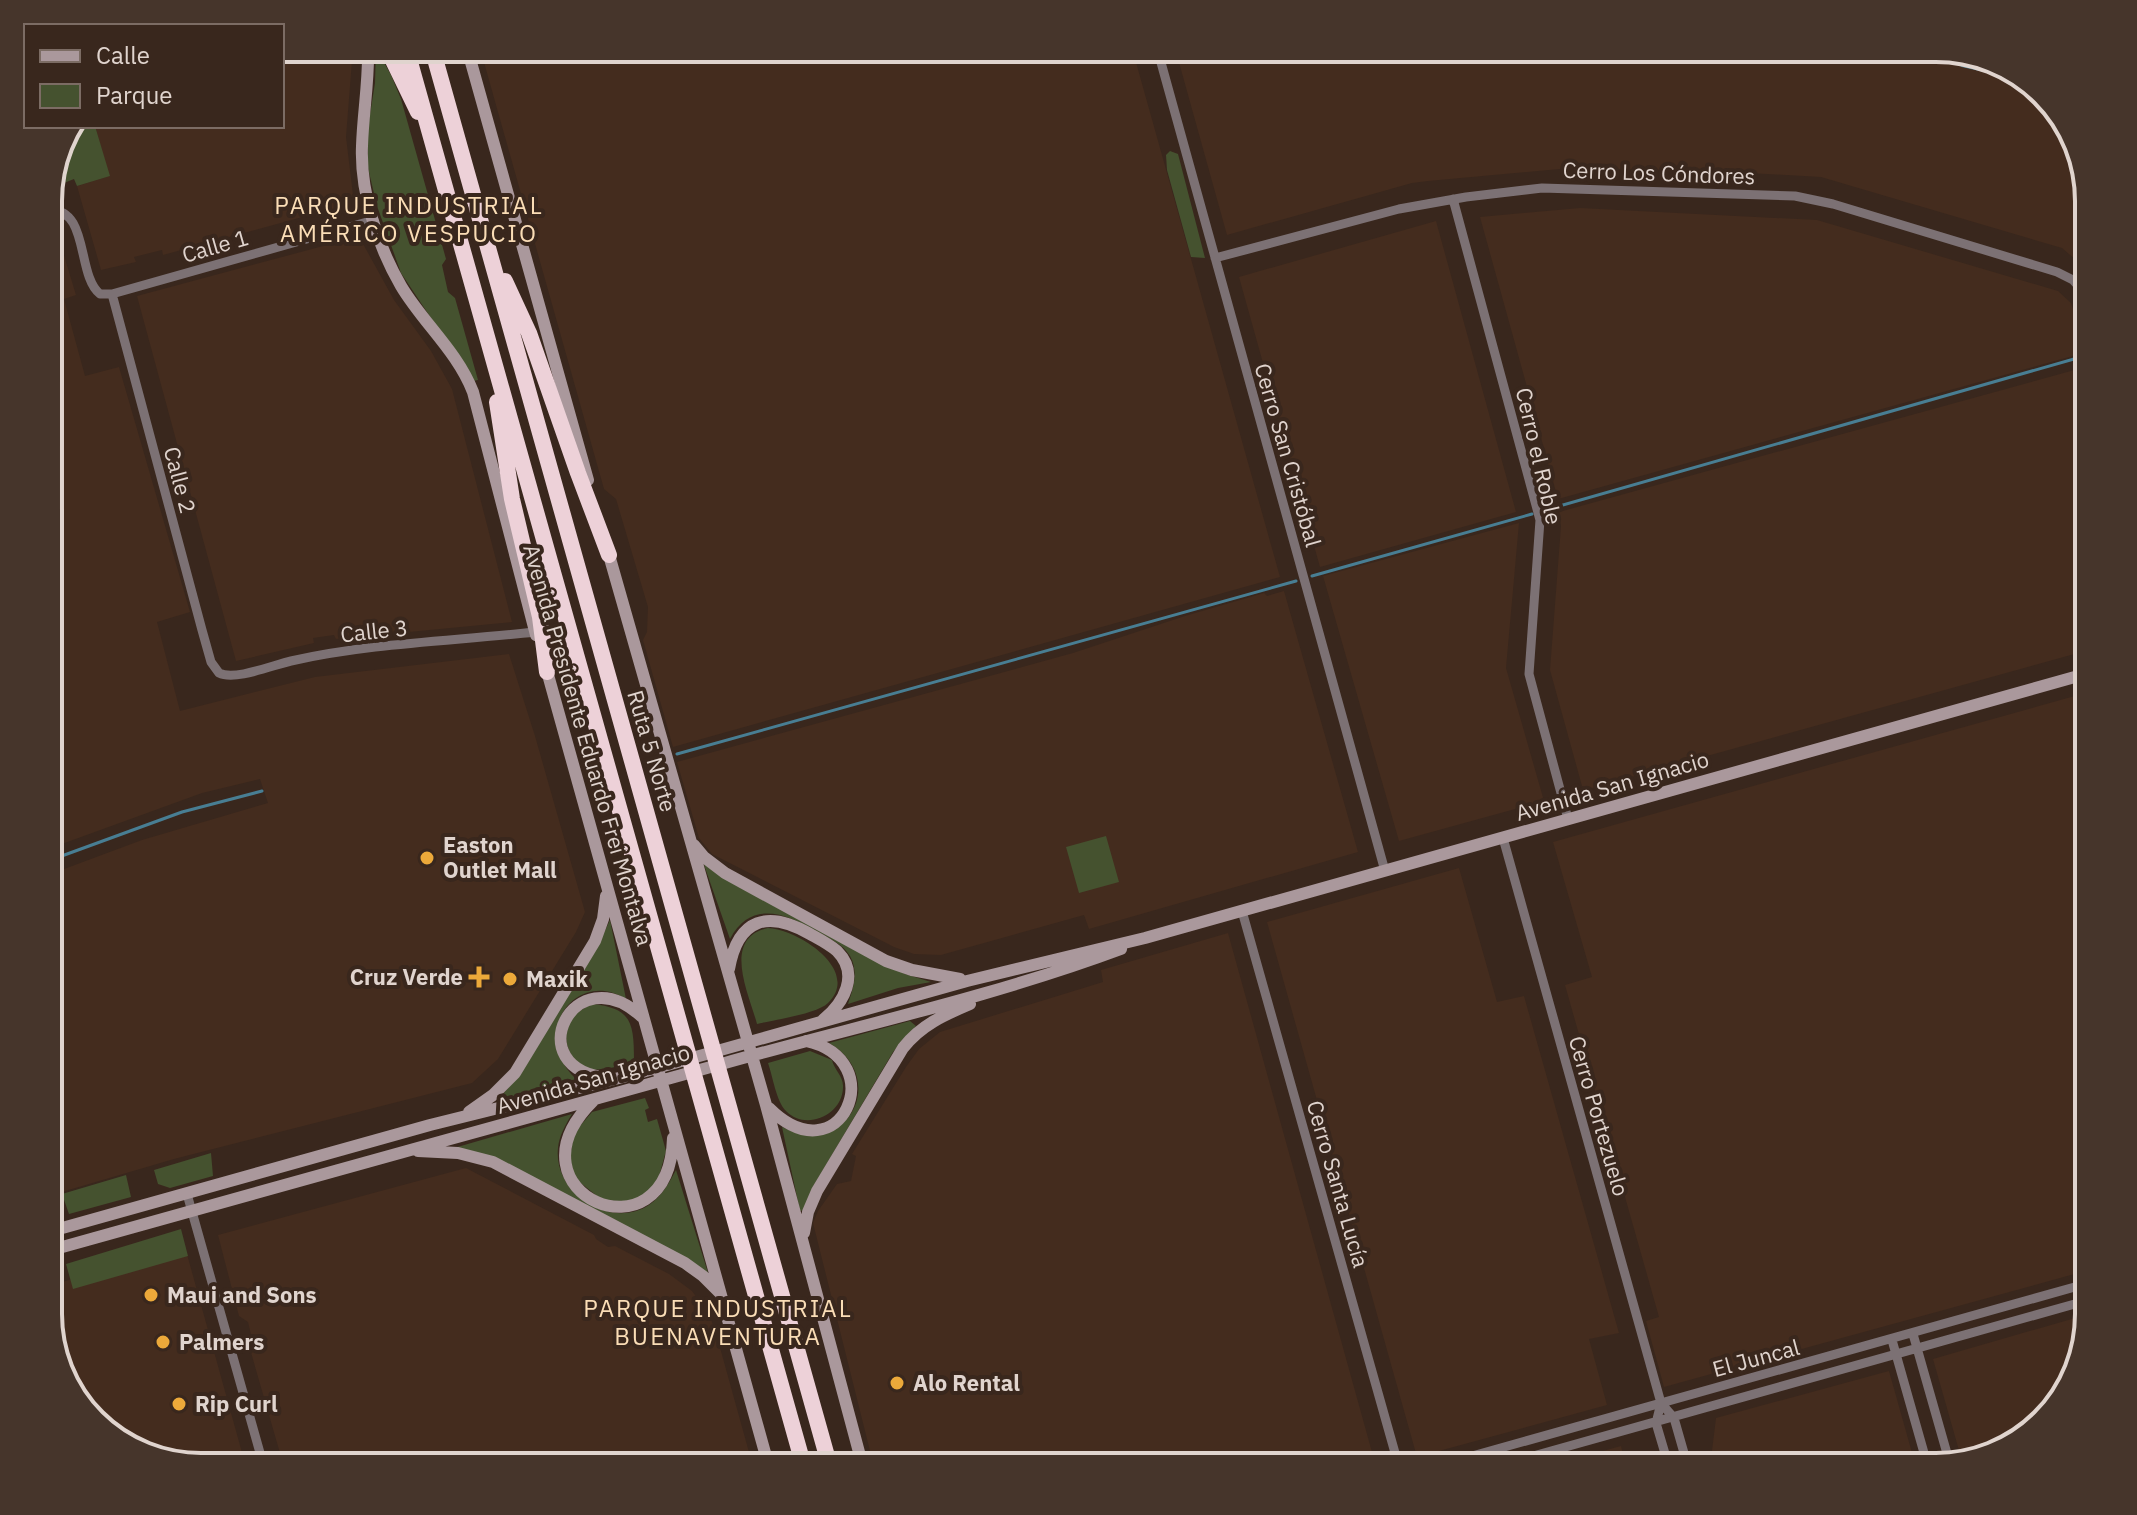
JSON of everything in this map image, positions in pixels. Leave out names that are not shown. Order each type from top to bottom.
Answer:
[{"type":"highway","points":[[393,62],[429,130]]},
{"type":"highway","name":"Ruta 5 Norte","points":[[410,62],[800,1453]]},
{"type":"highway","name":"Ruta 5 Norte","points":[[436,62],[826,1453]]},
{"type":"highway","points":[[490,256],[529,333],[609,555]]},
{"type":"highway","points":[[487,338],[508,474],[540,617],[547,672]]},
{"type":"highway","points":[[798,1355],[836,1453]]},
{"type":"highway","points":[[780,1382],[792,1453]]},
{"type":"main road","name":"Avenida Presidente Eduardo Frei Montalva","points":[[367,62],[362,149],[365,188],[374,220],[401,286],[455,358],[469,383],[479,414],[535,632],[765,1453]]},
{"type":"main road","points":[[471,62],[729,972],[859,1453]]},
{"type":"main road","name":"Avenida San Ignacio","points":[[62,1247],[594,1100],[637,1080],[766,1044],[819,1023],[967,981],[1145,938],[2075,677]]},
{"type":"main road","points":[[688,836],[718,869],[886,961],[922,973],[967,981]]},
{"type":"main road","points":[[460,1117],[501,1089],[521,1065],[598,934],[606,887]]},
{"type":"main road","points":[[729,972],[733,950],[740,936],[755,923],[777,921],[803,930],[834,948],[847,969],[845,995],[819,1023]]},
{"type":"main road","name":"Avenida San Ignacio","points":[[766,1044],[806,1041],[988,992],[1099,957],[1145,938]]},
{"type":"main road","points":[[803,1241],[806,1220],[817,1191],[903,1048],[914,1034],[929,1023],[988,992]]},
{"type":"main road","points":[[616,1079],[585,1074],[570,1064],[561,1046],[563,1022],[579,1004],[600,997],[622,1003],[643,1018]]},
{"type":"main road","points":[[766,1105],[787,1124],[806,1131],[832,1126],[848,1111],[852,1085],[847,1069],[841,1059],[827,1049],[806,1041]]},
{"type":"main road","name":"Avenida San Ignacio","points":[[62,1228],[460,1117],[616,1079],[637,1080]]},
{"type":"main road","points":[[594,1100],[572,1127],[564,1154],[569,1175],[577,1188],[588,1198],[602,1204],[631,1205],[657,1192],[670,1163],[672,1123]]},
{"type":"main road","points":[[430,1125],[437,1133],[435,1143]]},
{"type":"main road","points":[[408,1150],[458,1153],[493,1162],[685,1263],[721,1295]]},
{"type":"main road","points":[[121,1212],[126,1218],[125,1230]]},
{"type":"street","name":"Cerro San Cristóbal","points":[[1161,62],[1385,871]]},
{"type":"street","name":"Cerro Los Cóndores","points":[[1215,258],[1382,213],[1453,199],[1559,188],[1806,198],[2057,272],[2075,282]]},
{"type":"street","name":"Cerro el Roble","points":[[1453,199],[1540,520],[1529,674],[1568,819]]},
{"type":"street","points":[[62,212],[72,219],[95,290],[100,294],[112,294]]},
{"type":"street","name":"Calle 1","points":[[112,294],[374,220]]},
{"type":"street","name":"Calle 2","points":[[112,294],[211,662],[219,673]]},
{"type":"street","name":"Calle 3","points":[[219,673],[236,675],[285,662],[350,651],[535,632]]},
{"type":"street","name":"Cerro Portezuelo","points":[[1503,838],[1661,1403],[1674,1418],[1684,1453]]},
{"type":"street","name":"Cerro Santa Lucía","points":[[1242,911],[1395,1453]]},
{"type":"street","points":[[187,1194],[260,1453]]},
{"type":"street","name":"El Juncal","points":[[1483,1453],[2075,1287]]},
{"type":"street","name":"El Juncal","points":[[1546,1453],[2075,1304]]},
{"type":"street","points":[[1913,1334],[1947,1452]]},
{"type":"street","points":[[1892,1340],[1924,1453]]},
{"type":"street","name":"Cerro Portezuelo","points":[[1656,1423],[1661,1403]]},
{"type":"street","points":[[1656,1423],[1665,1453]]},
{"type":"shaded area","points":[[284,62],[352,62],[346,137],[354,203],[163,255],[162,250],[134,257],[136,262],[101,270],[77,186],[109,176],[96,128],[284,128]]},
{"type":"shaded area","points":[[484,62],[1136,62],[1280,577],[673,747],[643,640],[647,632],[648,607],[616,499],[604,489]]},
{"type":"shaded area","points":[[1179,62],[1936,62],[1963,65],[1997,76],[2021,91],[2046,116],[2061,140],[2070,165],[2075,201],[2075,259],[2062,248],[1821,177],[1713,171],[1571,168],[1412,183],[1227,235]]},
{"type":"shaded area","points":[[1580,208],[1817,220],[2058,291],[2071,303],[2075,315],[2075,355],[1558,499],[1480,217]]},
{"type":"shaded area","points":[[1436,221],[1516,512],[1320,567],[1239,277]]},
{"type":"shaded area","points":[[353,238],[362,242],[394,300],[431,351],[452,389],[512,622],[336,639],[334,635],[313,638],[314,643],[236,661],[137,296]]},
{"type":"shaded area","points":[[62,249],[76,295],[64,299],[85,376],[119,367],[190,612],[157,622],[180,711],[315,677],[509,654],[585,912],[576,932],[498,1059],[472,1083],[174,1159],[62,1192],[62,870],[142,840],[268,803],[260,779],[202,793],[62,844]]},
{"type":"shaded area","points":[[2075,370],[2075,654],[1588,789],[1582,786],[1550,670],[1561,526],[1559,512]]},
{"type":"shaded area","points":[[1519,523],[1506,668],[1544,801],[1399,841],[1323,576]]},
{"type":"shaded area","points":[[1284,591],[1358,852],[1089,929],[1084,915],[941,955],[914,954],[894,947],[712,854],[699,838],[677,762],[1073,653],[1264,593],[1267,596]]},
{"type":"shaded area","points":[[2075,696],[2075,1274],[1664,1387],[1646,1321],[1659,1317],[1565,985],[1592,977],[1553,842]]},
{"type":"shaded area","points":[[1459,868],[1497,1002],[1524,996],[1619,1333],[1589,1339],[1607,1405],[1432,1453],[1416,1453],[1267,922]]},
{"type":"shaded area","points":[[1228,933],[1372,1453],[870,1453],[813,1223],[818,1211],[837,1184],[851,1181],[856,1156],[852,1154],[919,1049],[940,1032],[1103,982],[1101,970]]},
{"type":"shaded area","points":[[466,1168],[594,1235],[608,1247],[615,1246],[669,1274],[692,1291],[710,1316],[749,1453],[280,1453],[250,1349],[253,1343],[248,1322],[239,1316],[218,1235]]},
{"type":"shaded area","points":[[185,1247],[242,1453],[183,1452],[156,1446],[116,1424],[97,1406],[69,1359],[62,1323],[62,1282]]},
{"type":"shaded area","points":[[2075,1318],[2068,1359],[2046,1399],[2013,1430],[1972,1448],[1959,1451],[1933,1359]]},
{"type":"shaded area","points":[[1889,1371],[1912,1453],[1712,1453],[1716,1418]]},
{"type":"shaded area","points":[[1621,1446],[1623,1453],[1596,1453]]},
{"type":"green space","points":[[376,62],[384,62],[401,99],[446,259],[442,265],[448,292],[455,298],[478,380],[473,381],[401,273],[377,206],[368,168],[368,127]]},
{"type":"green space","points":[[83,128],[96,128],[110,176],[77,186],[74,179],[64,183],[73,148]]},
{"type":"green space","points":[[1170,151],[1178,154],[1205,258],[1191,257],[1167,170],[1166,155]]},
{"type":"green space","points":[[1106,836],[1119,882],[1079,893],[1066,847]]},
{"type":"green space","points":[[703,862],[761,899],[905,974],[931,982],[898,988],[848,1004],[854,968],[843,948],[803,924],[769,914],[748,919],[730,939]]},
{"type":"green space","points":[[610,920],[626,999],[608,991],[590,992],[576,998],[564,1010],[558,1025],[557,1043],[562,1061],[576,1079],[502,1099],[501,1096],[531,1056],[578,979]]},
{"type":"green space","points":[[768,928],[809,943],[822,954],[832,965],[837,978],[836,990],[822,1007],[757,1024],[745,983],[742,955],[745,943],[754,934]]},
{"type":"green space","points":[[592,1004],[615,1009],[628,1020],[633,1037],[634,1061],[597,1070],[585,1067],[573,1057],[567,1042],[567,1027],[576,1014]]},
{"type":"green space","points":[[910,1021],[916,1026],[893,1052],[814,1185],[804,1210],[800,1211],[782,1127],[806,1134],[826,1133],[842,1124],[853,1110],[858,1093],[856,1075],[847,1058],[829,1043]]},
{"type":"green space","points":[[810,1051],[832,1060],[843,1088],[841,1098],[830,1113],[821,1118],[803,1120],[783,1107],[768,1063]]},
{"type":"green space","points":[[645,1098],[649,1108],[645,1110],[648,1122],[657,1119],[666,1151],[656,1187],[632,1202],[602,1200],[577,1180],[569,1163],[574,1133],[592,1112]]},
{"type":"green space","points":[[572,1114],[558,1148],[559,1165],[575,1193],[602,1210],[634,1212],[658,1198],[676,1170],[709,1276],[454,1148]]},
{"type":"green space","points":[[211,1153],[213,1176],[170,1188],[158,1184],[154,1170]]},
{"type":"green space","points":[[126,1175],[131,1197],[69,1214],[62,1194]]},
{"type":"green space","points":[[181,1229],[188,1256],[73,1289],[66,1264]]},
{"type":"waterway","points":[[1549,509],[2075,359]]},
{"type":"waterway","points":[[1312,576],[1532,514]]},
{"type":"waterway","points":[[677,754],[1296,581]]},
{"type":"waterway","points":[[62,856],[182,812],[262,791]]},
{"type":"place","name":"Easton Outlet Mall","points":[[427,858]]},
{"type":"place","name":"Cruz Verde","points":[[479,977]]},
{"type":"place","name":"Maxik","points":[[510,979]]},
{"type":"place","name":"Maui and Sons","points":[[151,1295]]},
{"type":"place","name":"Palmers","points":[[163,1342]]},
{"type":"place","name":"Alo Rental","points":[[897,1383]]},
{"type":"place","name":"Rip Curl","points":[[179,1404]]},
{"type":"district","name":"PARQUE INDUSTRIAL AMÉRICO VESPUCIO","points":[[409,220]]},
{"type":"district","name":"PARQUE INDUSTRIAL BUENAVENTURA","points":[[718,1323]]}]
